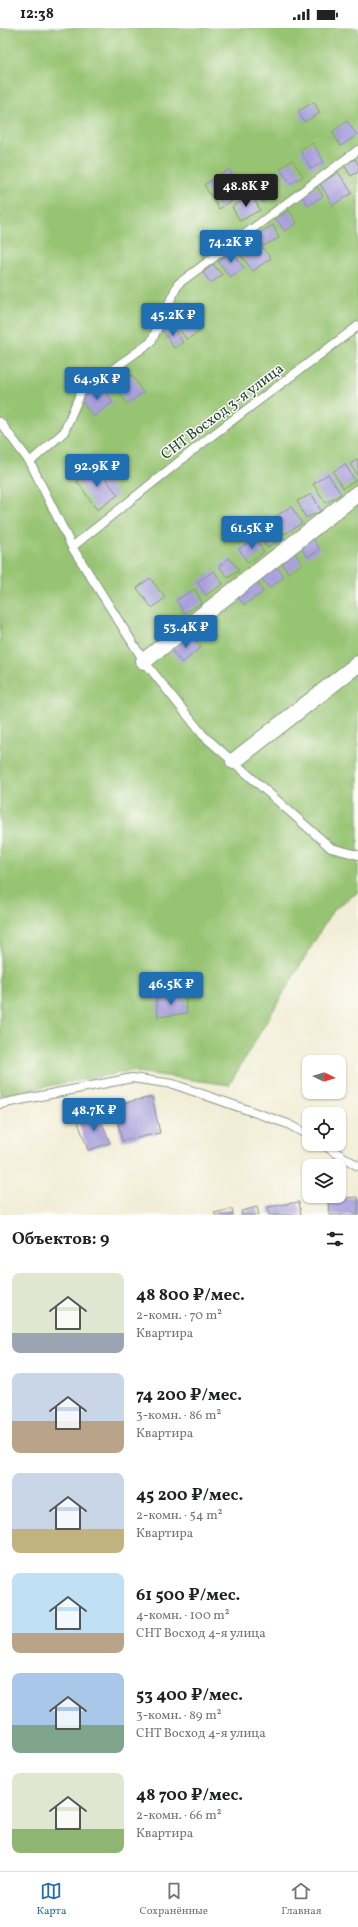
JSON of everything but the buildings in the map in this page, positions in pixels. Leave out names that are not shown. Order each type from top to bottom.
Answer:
[{"type":"street","points":[[144,661],[358,493]]},
{"type":"street","points":[[234,760],[358,664]]},
{"type":"lane","points":[[30,462],[64,432],[81,392],[151,342],[178,284],[358,150]]},
{"type":"lane","name":"СНТ Восход 3-я улица","points":[[72,546],[210,437],[358,326]]},
{"type":"lane","points":[[0,422],[30,462],[72,546],[144,661],[203,735],[234,760],[331,848],[358,855]]},
{"type":"lane","points":[[0,1104],[132,1078],[173,1084],[288,1124],[302,1132]]},
{"type":"lane","points":[[333,1151],[358,1166]]},
{"type":"green space","points":[[0,28],[358,28],[358,892],[333,910],[229,1085],[130,1071],[0,1095]]}]
